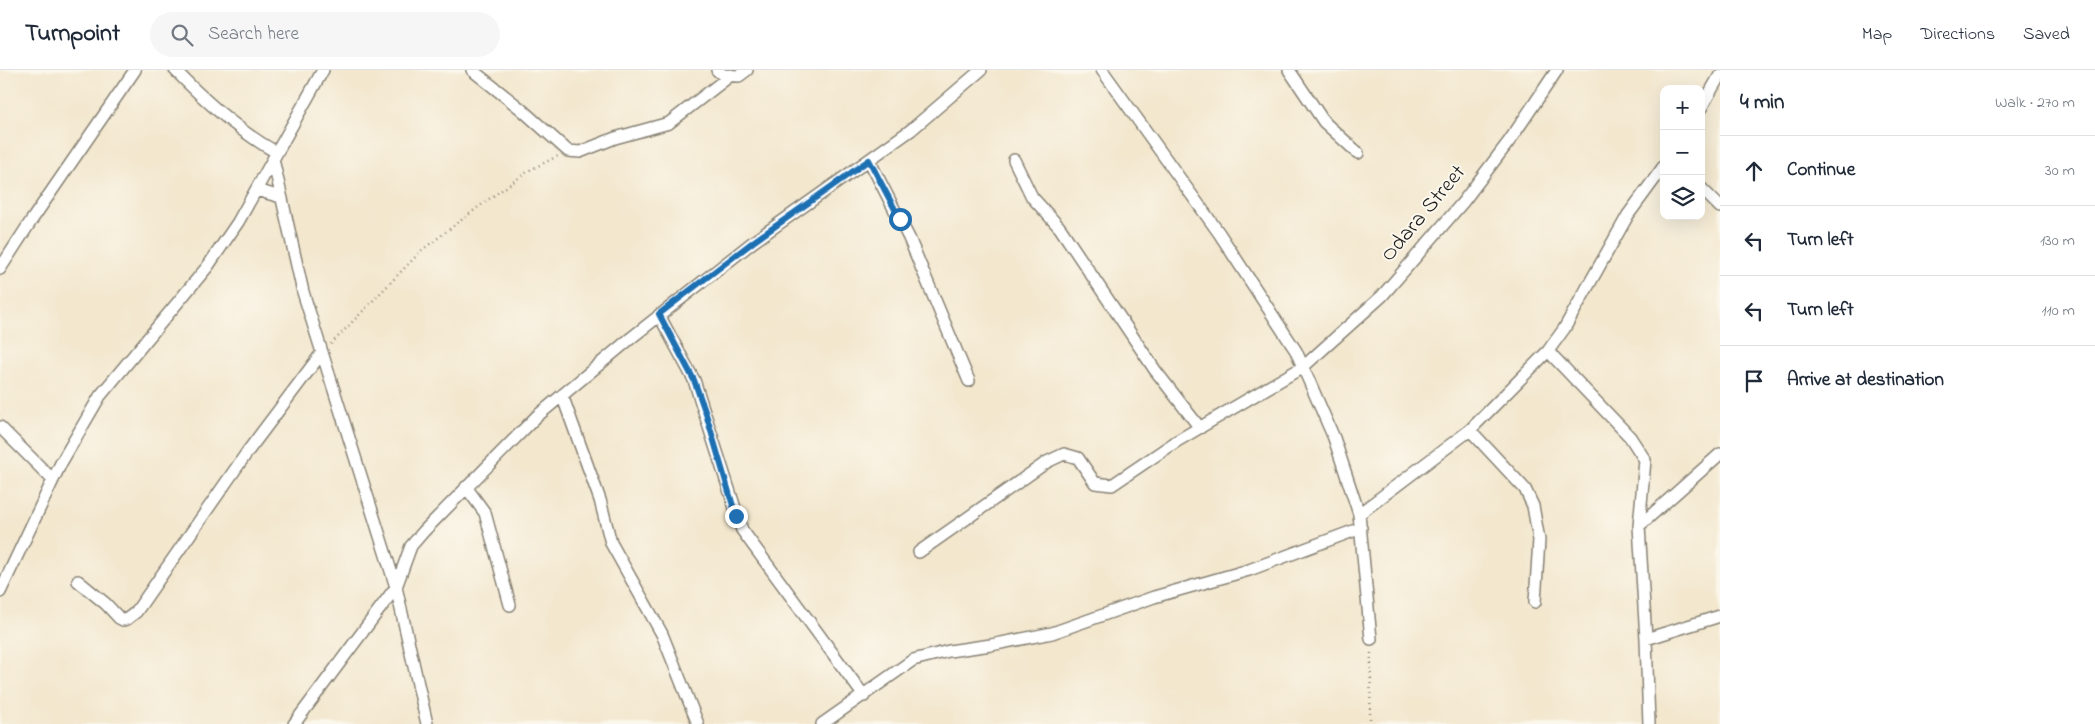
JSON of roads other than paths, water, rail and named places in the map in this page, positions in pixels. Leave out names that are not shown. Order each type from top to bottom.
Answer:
[{"type":"street","points":[[0,269],[135,70]]},
{"type":"street","points":[[175,70],[219,112],[274,156],[302,292],[396,587],[414,674],[427,724]]},
{"type":"street","points":[[0,592],[53,480],[100,396],[208,266],[238,222],[323,70]]},
{"type":"street","points":[[472,70],[521,109],[568,151],[580,152],[615,138],[669,123],[731,75]]},
{"type":"street","points":[[717,70],[723,75],[739,76],[747,70]]},
{"type":"street","points":[[294,724],[396,587],[411,546],[466,487],[536,417],[659,314],[753,242],[911,130],[981,70]]},
{"type":"street","points":[[1102,70],[1219,233],[1296,351],[1334,438],[1359,514],[1371,639]]},
{"type":"street","points":[[1289,70],[1324,122],[1358,153]]},
{"type":"street","name":"Odara Street","points":[[919,552],[1047,462],[1064,454],[1078,458],[1095,483],[1112,485],[1200,428],[1303,367],[1382,296],[1463,202],[1510,140],[1557,70]]},
{"type":"street","points":[[1705,101],[1720,74]]},
{"type":"street","points":[[869,160],[909,238],[969,381]]},
{"type":"street","points":[[1014,160],[1032,197],[1060,228],[1154,370],[1200,428]]},
{"type":"street","points":[[1359,514],[1470,430],[1548,351],[1564,329],[1628,215],[1660,171]]},
{"type":"street","points":[[256,190],[281,197]]},
{"type":"street","points":[[1705,192],[1720,207]]},
{"type":"street","points":[[659,314],[694,380],[742,530],[864,696]]},
{"type":"street","points":[[1548,351],[1630,437],[1646,460],[1639,526],[1649,724]]},
{"type":"street","points":[[78,581],[106,604],[119,618],[127,619],[136,612],[248,451],[321,354]]},
{"type":"street","points":[[562,395],[600,500],[611,544],[662,634],[698,724]]},
{"type":"street","points":[[0,427],[53,480]]},
{"type":"street","points":[[1470,430],[1525,489],[1533,506],[1538,540],[1536,602]]},
{"type":"street","points":[[1639,526],[1720,454]]},
{"type":"street","points":[[466,487],[484,513],[510,605]]},
{"type":"street","points":[[822,724],[913,660],[949,650],[991,645],[1052,633],[1154,597],[1250,570],[1361,528]]},
{"type":"street","points":[[1646,639],[1720,616]]}]
